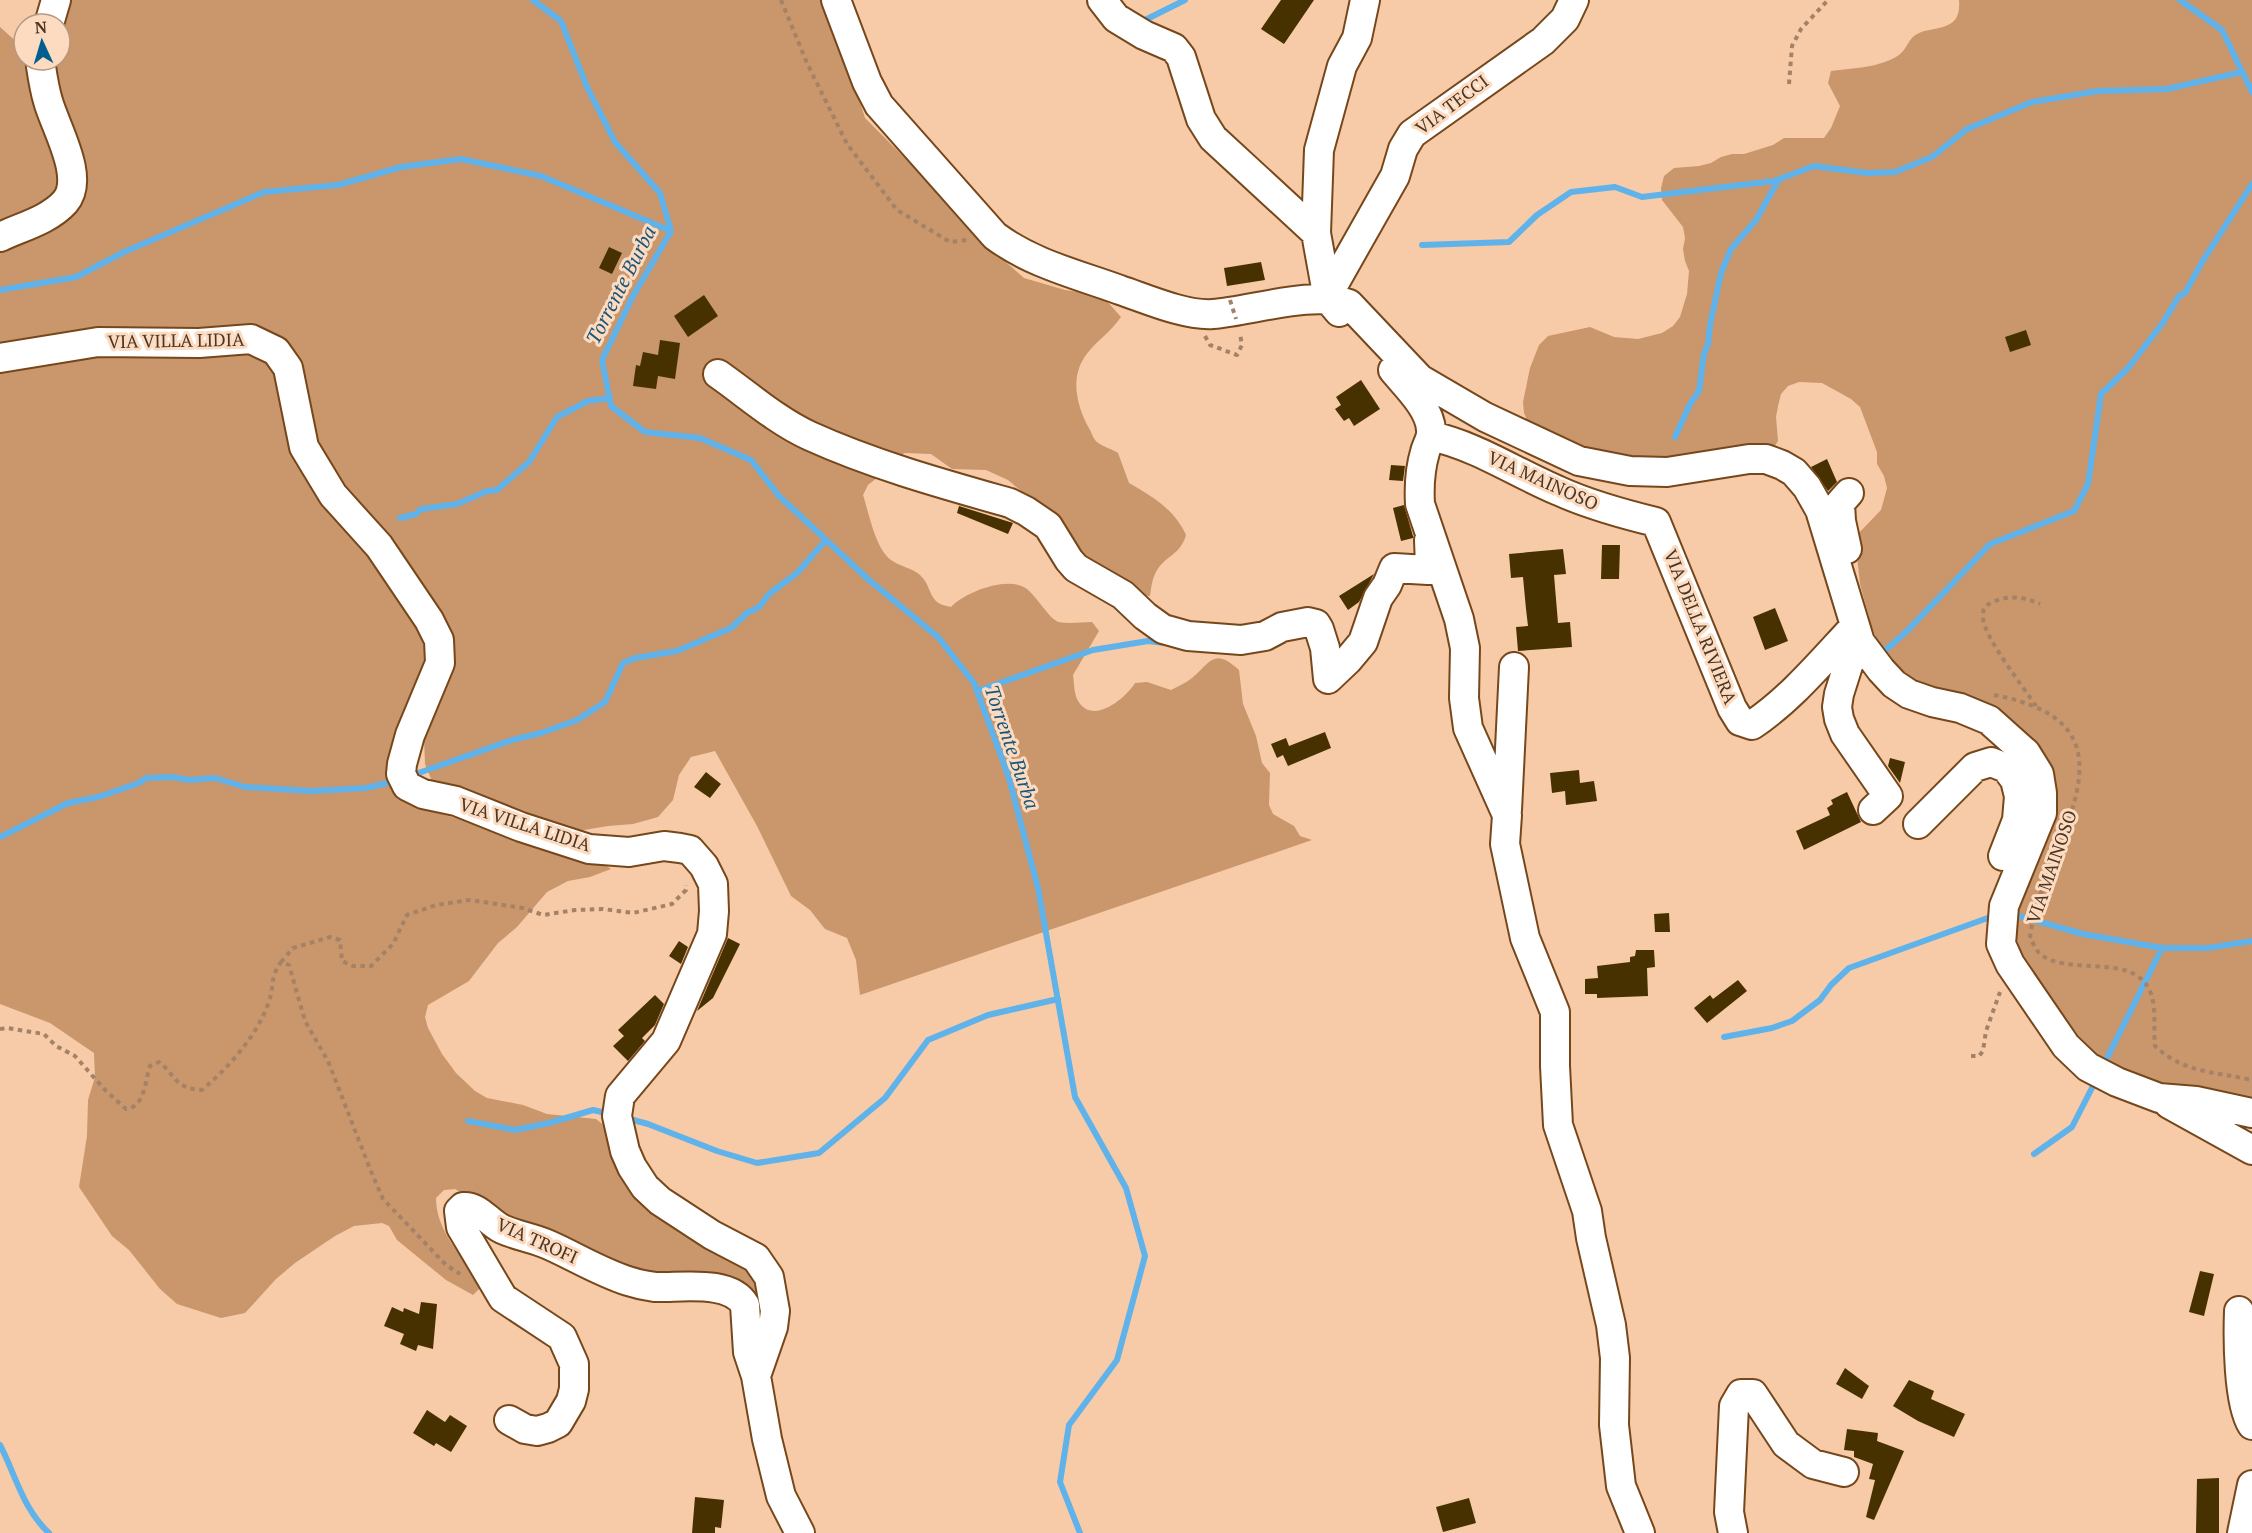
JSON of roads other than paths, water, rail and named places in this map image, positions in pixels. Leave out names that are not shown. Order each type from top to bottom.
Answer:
[{"type":"street","points":[[836,0],[867,82],[879,105],[995,236],[1012,249],[1041,263],[1164,305],[1191,311],[1210,314],[1303,300],[1328,299],[1349,304],[1420,379],[1485,417],[1579,461],[1630,471],[1667,472],[1749,459],[1766,459],[1794,472],[1807,487],[1820,510],[1854,625],[1894,684],[1917,697],[1960,708],[1989,720],[2026,753],[2039,774],[2042,813],[2004,912]]},
{"type":"street","points":[[1102,0],[1116,18],[1144,35],[1174,48],[1181,57],[1201,119],[1213,138],[1316,233]]},
{"type":"street","points":[[1365,0],[1357,38],[1342,66],[1319,150],[1316,233],[1328,299],[1382,357],[1428,417],[1431,436],[1419,484],[1420,504],[1459,620],[1465,648],[1464,698],[1468,728],[1507,815]]},
{"type":"street","name":"VIA TECCI","points":[[1328,299],[1335,282],[1395,176],[1412,134],[1543,41],[1565,19],[1574,0]]},
{"type":"street","points":[[0,237],[49,215],[67,201],[72,186],[71,165],[47,100],[42,72]]},
{"type":"street","name":"VIA VILLA LIDIA","points":[[0,358],[98,342],[199,343],[251,339],[276,351],[288,368],[304,447],[333,495],[379,546],[429,620],[439,640],[440,663],[410,735],[402,764],[401,774],[407,786],[423,794],[456,801],[521,827],[589,849],[629,852],[664,846],[690,850],[698,858],[713,884],[712,934],[666,1041],[620,1096],[617,1116],[625,1151],[645,1187],[660,1201],[712,1235],[756,1258],[769,1276],[774,1298],[773,1327],[756,1376],[767,1439],[781,1496],[800,1533]]},
{"type":"street","points":[[718,374],[771,412],[809,435],[911,474],[1010,503],[1026,511],[1048,525],[1076,568],[1124,595],[1145,616],[1163,629],[1188,636],[1241,640],[1265,636],[1282,627],[1308,622],[1316,624],[1325,648],[1328,679],[1363,642],[1378,598],[1387,585],[1394,568],[1428,570],[1431,536]]},
{"type":"street","name":"VIA MAINOSO","points":[[1431,436],[1455,441],[1559,491],[1610,511],[1656,522]]},
{"type":"street","points":[[1849,493],[1840,503],[1841,521],[1853,584],[1854,625],[1852,653],[1837,707],[1845,734],[1888,796],[1873,810]]},
{"type":"street","name":"VIA DELLA RIVIERA","points":[[1656,522],[1732,708],[1740,721],[1752,725],[1764,717],[1819,664],[1854,625]]},
{"type":"street","points":[[1514,667],[1505,844],[1526,938],[1555,1012],[1558,1125],[1587,1211],[1611,1325],[1616,1358],[1614,1425],[1621,1486],[1640,1533]]},
{"type":"street","points":[[1918,824],[1975,767],[1990,762],[2006,768],[2015,780],[2019,796],[2017,820],[1999,868],[2004,912],[2001,944],[2010,964],[2066,1046],[2088,1067],[2117,1082],[2159,1098],[2252,1150]]},
{"type":"street","points":[[2159,1098],[2196,1101],[2252,1113]]},
{"type":"street","name":"VIA TROFI","points":[[508,1420],[525,1430],[537,1431],[558,1423],[571,1401],[574,1389],[574,1364],[562,1336],[503,1298],[461,1227],[459,1212],[463,1207],[470,1206],[501,1228],[547,1244],[597,1269],[628,1281],[655,1287],[712,1287],[737,1297],[745,1305],[748,1352],[756,1376]]},
{"type":"street","points":[[2239,1311],[2238,1331],[2243,1389],[2246,1415],[2252,1425]]},
{"type":"street","points":[[1733,1533],[1729,1512],[1734,1406],[1741,1394],[1753,1394],[1786,1444],[1813,1464],[1844,1472]]},
{"type":"street","points":[[2242,1533],[2252,1485]]},
{"type":"waterway","name":"Torrente Burba","points":[[533,0],[561,21],[587,87],[615,142],[660,193],[671,231],[633,296],[602,360],[611,406],[645,432],[700,438],[751,460],[779,496],[869,580],[938,637],[974,683],[1008,775],[1038,888],[1075,1097],[1126,1188],[1145,1256],[1117,1360],[1069,1425],[1060,1482],[1080,1533]]},
{"type":"waterway","points":[[1139,23],[1185,0]]},
{"type":"waterway","points":[[2180,0],[2222,30],[2252,92]]},
{"type":"waterway","points":[[1422,245],[1509,242],[1537,215],[1571,192],[1615,187],[1642,197],[1774,181],[1814,166],[1867,173],[1895,172],[1932,157],[1967,129],[2032,102],[2098,91],[2167,89],[2242,72]]},
{"type":"waterway","points":[[0,290],[76,277],[124,252],[264,192],[338,185],[401,167],[461,159],[541,176],[671,231]]},
{"type":"waterway","points":[[1675,437],[1690,404],[1699,391],[1704,353],[1708,345],[1721,273],[1731,249],[1756,220],[1779,179]]},
{"type":"waterway","points":[[1880,655],[1907,631],[1990,544],[2074,511],[2088,484],[2101,394],[2128,368],[2162,324],[2179,296],[2185,293],[2252,184]]},
{"type":"waterway","points":[[400,518],[416,514],[421,509],[457,504],[487,491],[497,490],[529,462],[557,417],[588,401],[610,398]]},
{"type":"waterway","points":[[410,776],[577,720],[605,702],[623,663],[635,658],[677,651],[731,628],[797,573],[826,540]]},
{"type":"waterway","points":[[977,691],[1093,650],[1148,641],[1165,643]]},
{"type":"waterway","points":[[0,837],[68,803],[98,797],[139,783],[146,778],[172,777],[189,780],[215,778],[245,787],[312,791],[366,788],[395,781]]},
{"type":"waterway","points":[[2012,914],[2083,934],[2162,948],[2208,948],[2252,941]]},
{"type":"waterway","points":[[1724,1037],[1772,1028],[1792,1021],[1820,1000],[1831,985],[1849,968],[1996,915]]},
{"type":"waterway","points":[[2103,1066],[2162,948]]},
{"type":"waterway","points":[[626,1118],[757,1163],[819,1153],[885,1098],[928,1040],[988,1015],[1058,999]]},
{"type":"waterway","points":[[2034,1154],[2072,1127],[2097,1078]]},
{"type":"waterway","points":[[468,1121],[515,1130],[593,1110],[610,1114]]},
{"type":"waterway","points":[[0,1445],[26,1503],[49,1533]]}]
